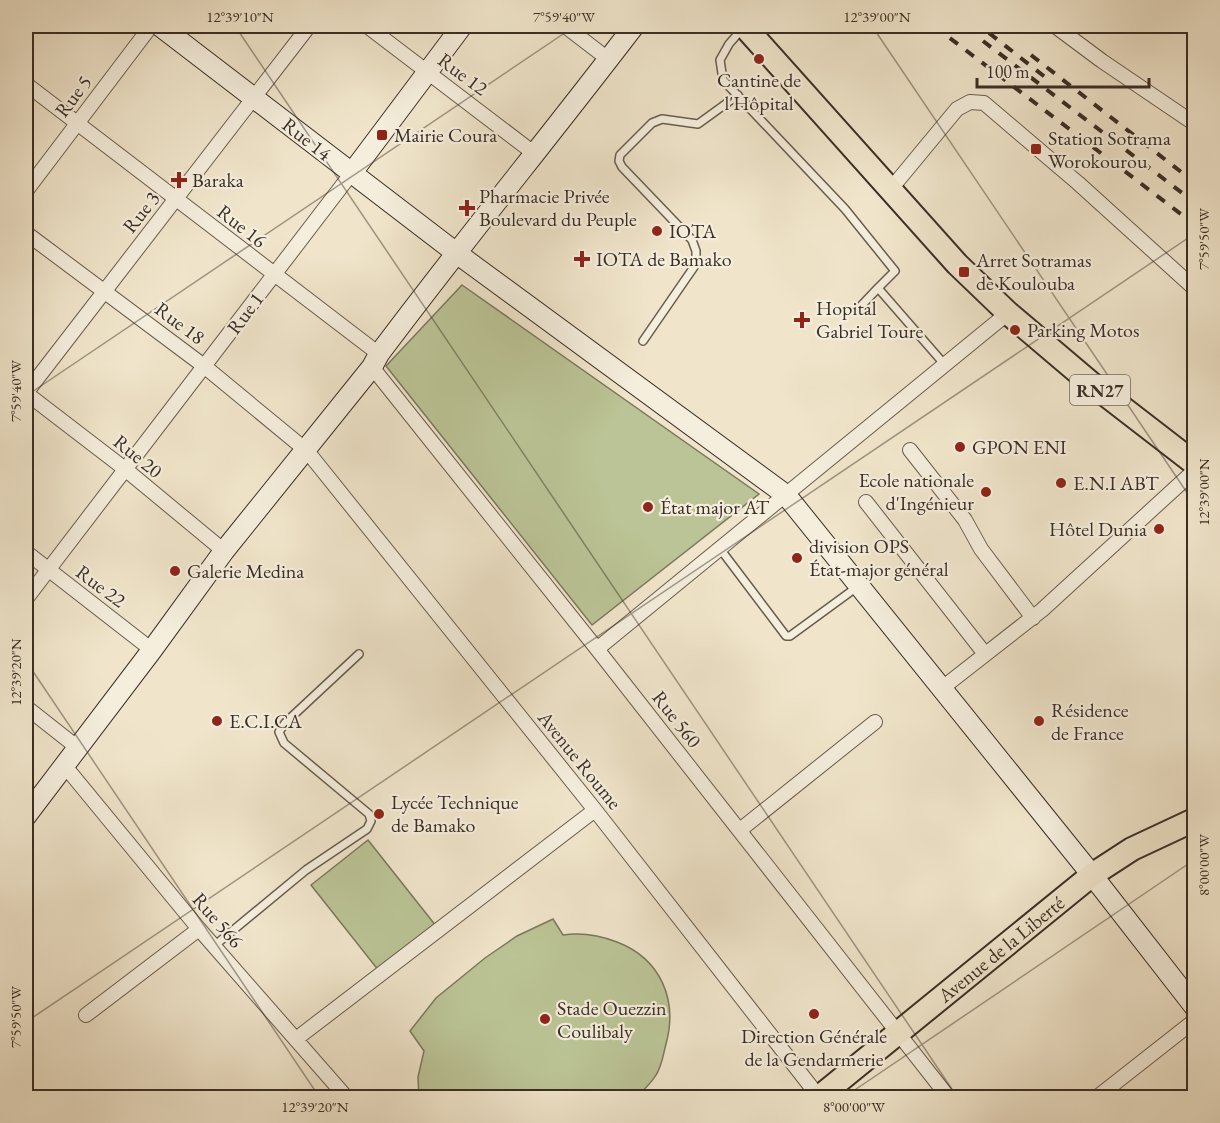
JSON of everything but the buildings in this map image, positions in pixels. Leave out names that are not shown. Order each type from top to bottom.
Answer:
[{"type":"main road","name":"Rue 14","points":[[160,26],[455,252],[786,495],[1092,875],[1194,1006]]},
{"type":"main road","name":"Rue 1","points":[[351,174],[462,26]]},
{"type":"main road","points":[[26,816],[224,551],[307,451],[455,252],[535,154],[634,26]]},
{"type":"main road","name":"RN27","points":[[745,26],[957,264],[1008,313],[1093,385],[1194,463]]},
{"type":"main road","name":"Avenue de la Liberté","points":[[819,1097],[1092,875],[1132,849],[1194,820]]},
{"type":"street","name":"Rue 5","points":[[26,190],[151,26]]},
{"type":"street","name":"Rue 3","points":[[26,393],[309,26]]},
{"type":"street","name":"Rue 12","points":[[367,26],[535,154]]},
{"type":"street","points":[[565,26],[608,59]]},
{"type":"street","points":[[1055,26],[1102,61],[1193,121]]},
{"type":"street","name":"Rue 16","points":[[26,84],[274,275],[376,360]]},
{"type":"street","points":[[890,189],[957,109],[970,102],[984,103],[1078,183],[1194,288]]},
{"type":"street","name":"Rue 1","points":[[26,599],[351,174]]},
{"type":"street","name":"Rue 18","points":[[26,233],[204,366],[307,451]]},
{"type":"street","points":[[597,650],[1008,313]]},
{"type":"street","name":"Rue 560","points":[[376,360],[597,650],[949,1098]]},
{"type":"street","name":"Rue 20","points":[[26,393],[125,469],[224,551]]},
{"type":"street","points":[[910,450],[965,520],[981,549],[1033,618]]},
{"type":"street","name":"Avenue Roume","points":[[307,451],[596,810],[819,1097]]},
{"type":"street","points":[[941,689],[1033,618],[1194,471]]},
{"type":"street","points":[[866,502],[985,654]]},
{"type":"street","name":"Rue 22","points":[[26,552],[152,650]]},
{"type":"street","points":[[26,707],[78,748]]},
{"type":"street","points":[[740,830],[875,722]]},
{"type":"street","name":"Rue 566","points":[[64,765],[199,929],[347,1098]]},
{"type":"street","points":[[296,1040],[596,810]]},
{"type":"street","points":[[86,1015],[199,929]]},
{"type":"street","points":[[1096,1098],[1194,1021]]},
{"type":"lane","points":[[745,26],[729,44],[720,60],[723,80],[845,209],[895,271],[860,307]]},
{"type":"lane","points":[[643,341],[696,264],[696,251],[692,240],[622,167],[619,161],[620,155],[652,123],[662,119],[698,124],[738,95]]},
{"type":"lane","points":[[878,288],[945,365]]},
{"type":"lane","points":[[721,550],[786,636],[790,636],[859,586]]},
{"type":"lane","points":[[214,946],[306,870],[367,829],[371,821],[369,814],[284,743],[279,732],[285,723],[359,654]]},
{"type":"green space","points":[[462,285],[759,494],[592,625],[386,366]]},
{"type":"green space","points":[[368,840],[436,926],[379,971],[311,885]]},
{"type":"green space","name":"Stade Ouezzin Coulibaly","points":[[553,919],[563,935],[597,936],[632,949],[655,970],[662,983],[670,1012],[669,1028],[660,1068],[641,1093],[643,1097],[419,1097],[418,1077],[424,1051],[410,1031],[436,998],[485,958],[517,936]]},
{"type":"railway","points":[[934,26],[1194,224]]},
{"type":"railway","points":[[989,33],[1045,77]]},
{"type":"railway","points":[[983,41],[1194,202]]},
{"type":"railway","points":[[1031,55],[1194,182]]},
{"type":"place","name":"Cantine de l'Hôpital","points":[[759,59]]},
{"type":"place","name":"Mairie Coura","points":[[382,135]]},
{"type":"place","name":"Station Sotrama Worokourou","points":[[1036,149]]},
{"type":"place","name":"Baraka","points":[[179,180]]},
{"type":"place","name":"Pharmacie Privée Boulevard du Peuple","points":[[467,208]]},
{"type":"place","name":"IOTA","points":[[657,231]]},
{"type":"place","name":"IOTA de Bamako","points":[[582,259]]},
{"type":"place","name":"Arret Sotramas de Koulouba","points":[[964,272]]},
{"type":"place","name":"Hopital Gabriel Toure","points":[[802,320]]},
{"type":"place","name":"Parking Motos","points":[[1015,330]]},
{"type":"place","name":"GPON ENI","points":[[960,447]]},
{"type":"place","name":"E.N.I ABT","points":[[1061,483]]},
{"type":"place","name":"Ecole nationale d'Ingénieur","points":[[986,492]]},
{"type":"place","name":"État major AT","points":[[648,507]]},
{"type":"place","name":"Hôtel Dunia","points":[[1159,529]]},
{"type":"place","name":"division OPS État-major général","points":[[797,558]]},
{"type":"place","name":"Galerie Medina","points":[[175,571]]},
{"type":"place","name":"E.C.I.CA","points":[[217,721]]},
{"type":"place","name":"Résidence de France","points":[[1039,721]]},
{"type":"place","name":"Lycée Technique de Bamako","points":[[379,814]]},
{"type":"place","name":"Direction Générale de la Gendarmerie","points":[[814,1014]]},
{"type":"place","name":"Stade Ouezzin Coulibaly","points":[[545,1019]]}]
